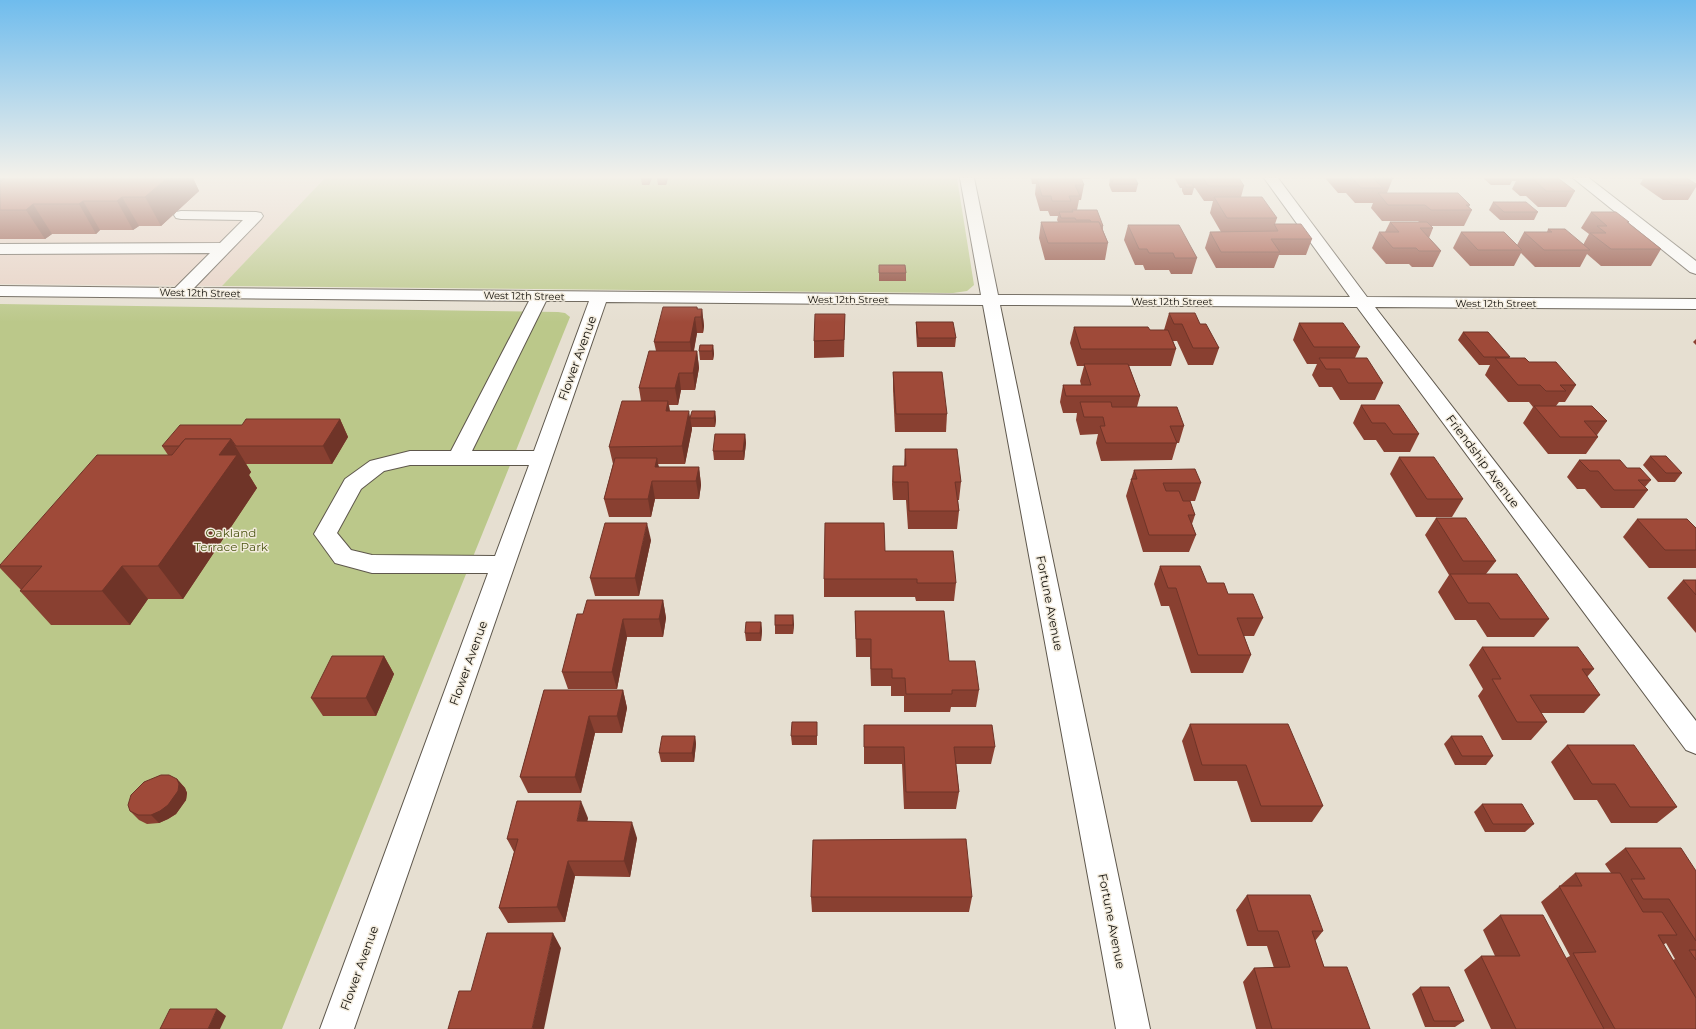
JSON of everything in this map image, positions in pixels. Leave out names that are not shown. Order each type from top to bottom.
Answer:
[{"type":"street","points":[[179,293],[246,226]]},
{"type":"street","name":"Fortune Avenue","points":[[976,226],[1134,1029]]},
{"type":"street","name":"Friendship Avenue","points":[[1306,226],[1362,302],[1696,742]]},
{"type":"street","points":[[1641,226],[1696,270]]},
{"type":"street","points":[[0,249],[224,248]]},
{"type":"street","name":"West 12th Street","points":[[0,291],[599,297],[1696,304]]},
{"type":"street","points":[[458,458],[540,296]]},
{"type":"street","name":"Flower Avenue","points":[[337,1029],[599,297]]},
{"type":"street","points":[[503,565],[372,564],[343,557],[325,534],[353,484],[378,466],[410,458],[542,458]]},
{"type":"shaded area","points":[[0,226],[279,226],[222,286],[0,284]]},
{"type":"green space","points":[[279,226],[965,226],[974,285],[967,291],[953,293],[222,286]]},
{"type":"green space","name":"Oakland Terrace Park","points":[[0,304],[558,312],[565,313],[570,317],[282,1029],[0,1029]]},
{"type":"building","points":[[1042,226],[1101,226],[1108,243],[1048,243]]},
{"type":"building","points":[[1128,226],[1180,226],[1197,258],[1175,258],[1173,253],[1149,253],[1147,249],[1139,249]]},
{"type":"building","points":[[1275,226],[1302,226],[1312,239],[1271,239],[1280,252],[1221,252],[1210,232],[1278,231]]},
{"type":"building","points":[[1394,226],[1431,226],[1433,228],[1420,228],[1441,251],[1419,251],[1416,248],[1393,248],[1379,232],[1399,232]]},
{"type":"building","points":[[1597,226],[1632,226],[1661,249],[1611,249],[1590,233],[1606,233]]},
{"type":"building","points":[[1548,229],[1565,229],[1590,250],[1544,250],[1524,232],[1552,232]]},
{"type":"building","points":[[1461,232],[1504,232],[1522,250],[1478,250]]},
{"type":"building","points":[[879,265],[905,265],[906,273],[879,273]]},
{"type":"building","points":[[663,307],[697,307],[697,309],[702,309],[701,317],[695,317],[690,342],[654,342]]},
{"type":"building","points":[[1169,313],[1195,313],[1200,324],[1206,324],[1219,348],[1193,348],[1182,324],[1174,324]]},
{"type":"building","points":[[815,314],[845,314],[844,340],[814,341]]},
{"type":"building","points":[[916,322],[953,322],[956,338],[918,338]]},
{"type":"building","points":[[1299,323],[1343,323],[1360,347],[1314,347]]},
{"type":"building","points":[[1074,327],[1148,327],[1150,330],[1168,330],[1176,349],[1081,349]]},
{"type":"building","points":[[1463,332],[1488,332],[1510,357],[1484,357]]},
{"type":"building","points":[[700,345],[713,345],[712,351],[699,351]]},
{"type":"building","points":[[649,351],[697,351],[693,373],[679,373],[675,388],[639,388]]},
{"type":"building","points":[[1319,358],[1367,358],[1383,383],[1348,383],[1340,369],[1326,369]]},
{"type":"building","points":[[1495,358],[1525,358],[1529,362],[1556,362],[1576,385],[1560,385],[1566,391],[1546,391],[1540,385],[1518,385]]},
{"type":"building","points":[[1084,364],[1128,364],[1140,396],[1066,396],[1063,385],[1091,385]]},
{"type":"building","points":[[893,372],[942,372],[947,414],[896,414]]},
{"type":"building","points":[[622,401],[668,401],[666,411],[689,411],[682,446],[609,447]]},
{"type":"building","points":[[1080,402],[1111,402],[1112,407],[1177,407],[1184,426],[1170,426],[1177,443],[1106,443],[1100,426],[1105,426],[1103,417],[1084,417]]},
{"type":"building","points":[[1361,405],[1399,405],[1419,434],[1393,434],[1385,423],[1372,423]]},
{"type":"building","points":[[1534,406],[1592,406],[1607,421],[1584,421],[1598,437],[1560,437]]},
{"type":"building","points":[[692,411],[715,411],[714,418],[690,418]]},
{"type":"building","points":[[246,419],[340,419],[323,446],[236,446],[231,439],[185,439],[179,446],[162,446],[180,425],[242,425]]},
{"type":"building","points":[[715,434],[745,434],[743,451],[713,451]]},
{"type":"building","points":[[185,439],[231,439],[219,455],[237,455],[158,566],[122,566],[102,591],[20,591],[42,566],[0,566],[97,455],[172,455]]},
{"type":"building","points":[[905,449],[957,449],[961,482],[955,482],[959,511],[909,511],[908,482],[893,482],[893,466],[906,466]]},
{"type":"building","points":[[1650,456],[1666,456],[1682,473],[1666,473]]},
{"type":"building","points":[[1399,457],[1434,457],[1463,499],[1427,499]]},
{"type":"building","points":[[615,458],[657,458],[655,467],[699,467],[696,481],[652,481],[648,499],[604,499]]},
{"type":"building","points":[[1579,460],[1620,460],[1627,468],[1640,468],[1651,480],[1638,480],[1648,490],[1614,490],[1598,471],[1590,471]]},
{"type":"building","points":[[1195,469],[1201,483],[1163,483],[1166,491],[1179,491],[1183,501],[1190,501],[1195,515],[1188,515],[1196,535],[1149,535],[1131,479],[1137,479],[1134,470]]},
{"type":"building","points":[[1436,518],[1466,518],[1496,561],[1463,561]]},
{"type":"building","points":[[1637,519],[1687,519],[1696,528],[1696,550],[1665,550]]},
{"type":"building","points":[[605,523],[647,523],[635,578],[590,578]]},
{"type":"building","points":[[825,523],[884,523],[885,551],[953,551],[956,583],[917,583],[917,579],[824,579]]},
{"type":"building","points":[[1160,566],[1200,566],[1207,583],[1224,583],[1228,594],[1253,594],[1263,618],[1237,618],[1251,655],[1198,655],[1176,588],[1168,588]]},
{"type":"building","points":[[1450,574],[1517,574],[1549,619],[1500,619],[1489,603],[1468,603]]},
{"type":"building","points":[[1683,580],[1696,580],[1696,595]]},
{"type":"building","points":[[587,600],[663,600],[659,619],[623,619],[612,672],[562,672],[577,614],[583,614]]},
{"type":"building","points":[[855,611],[944,611],[949,661],[975,661],[979,690],[952,690],[952,694],[906,694],[905,678],[892,678],[892,669],[871,669],[871,639],[856,639]]},
{"type":"building","points":[[775,615],[793,615],[793,625],[775,625]]},
{"type":"building","points":[[746,622],[761,622],[760,633],[745,633]]},
{"type":"building","points":[[1482,647],[1578,647],[1594,669],[1582,669],[1600,695],[1530,695],[1547,722],[1517,722],[1492,679],[1501,679]]},
{"type":"building","points":[[332,656],[384,656],[366,698],[311,698]]},
{"type":"building","points":[[544,690],[623,690],[617,716],[589,716],[575,777],[520,777]]},
{"type":"building","points":[[792,722],[817,722],[817,736],[791,736]]},
{"type":"building","points":[[1190,724],[1288,724],[1323,806],[1261,806],[1246,765],[1202,765]]},
{"type":"building","points":[[864,725],[992,725],[995,747],[954,747],[959,792],[906,792],[904,747],[864,747]]},
{"type":"building","points":[[662,736],[695,736],[692,753],[659,753]]},
{"type":"building","points":[[1451,736],[1482,736],[1493,756],[1462,756]]},
{"type":"building","points":[[1567,745],[1634,745],[1677,807],[1630,807],[1615,784],[1592,784]]},
{"type":"building","points":[[161,775],[169,775],[177,779],[179,784],[178,791],[168,805],[151,815],[138,815],[130,811],[128,805],[131,795],[144,782]]},
{"type":"building","points":[[517,801],[581,801],[577,821],[632,822],[624,861],[568,861],[557,907],[499,908],[518,839],[507,839]]},
{"type":"building","points":[[1482,804],[1522,804],[1534,824],[1493,824]]},
{"type":"building","points":[[966,839],[972,897],[811,897],[813,840]]},
{"type":"building","points":[[1625,848],[1681,848],[1696,871],[1696,941],[1669,899],[1643,899],[1631,879],[1645,879]]},
{"type":"building","points":[[1575,873],[1620,873],[1643,912],[1662,912],[1677,935],[1658,935],[1696,998],[1696,1029],[1615,1029],[1573,953],[1596,952],[1559,886],[1582,886]]},
{"type":"building","points":[[1247,895],[1310,895],[1323,931],[1312,931],[1324,967],[1347,967],[1370,1029],[1272,1029],[1254,968],[1290,967],[1278,931],[1258,931]]},
{"type":"building","points":[[1500,915],[1543,915],[1604,1029],[1516,1029],[1481,956],[1520,956]]},
{"type":"building","points":[[487,933],[553,933],[532,1029],[448,1029],[459,991],[471,991]]},
{"type":"building","points":[[1689,950],[1696,950],[1696,960]]},
{"type":"building","points":[[1420,987],[1449,987],[1464,1021],[1434,1021]]},
{"type":"building","points":[[170,1009],[217,1009],[208,1029],[160,1029]]}]
